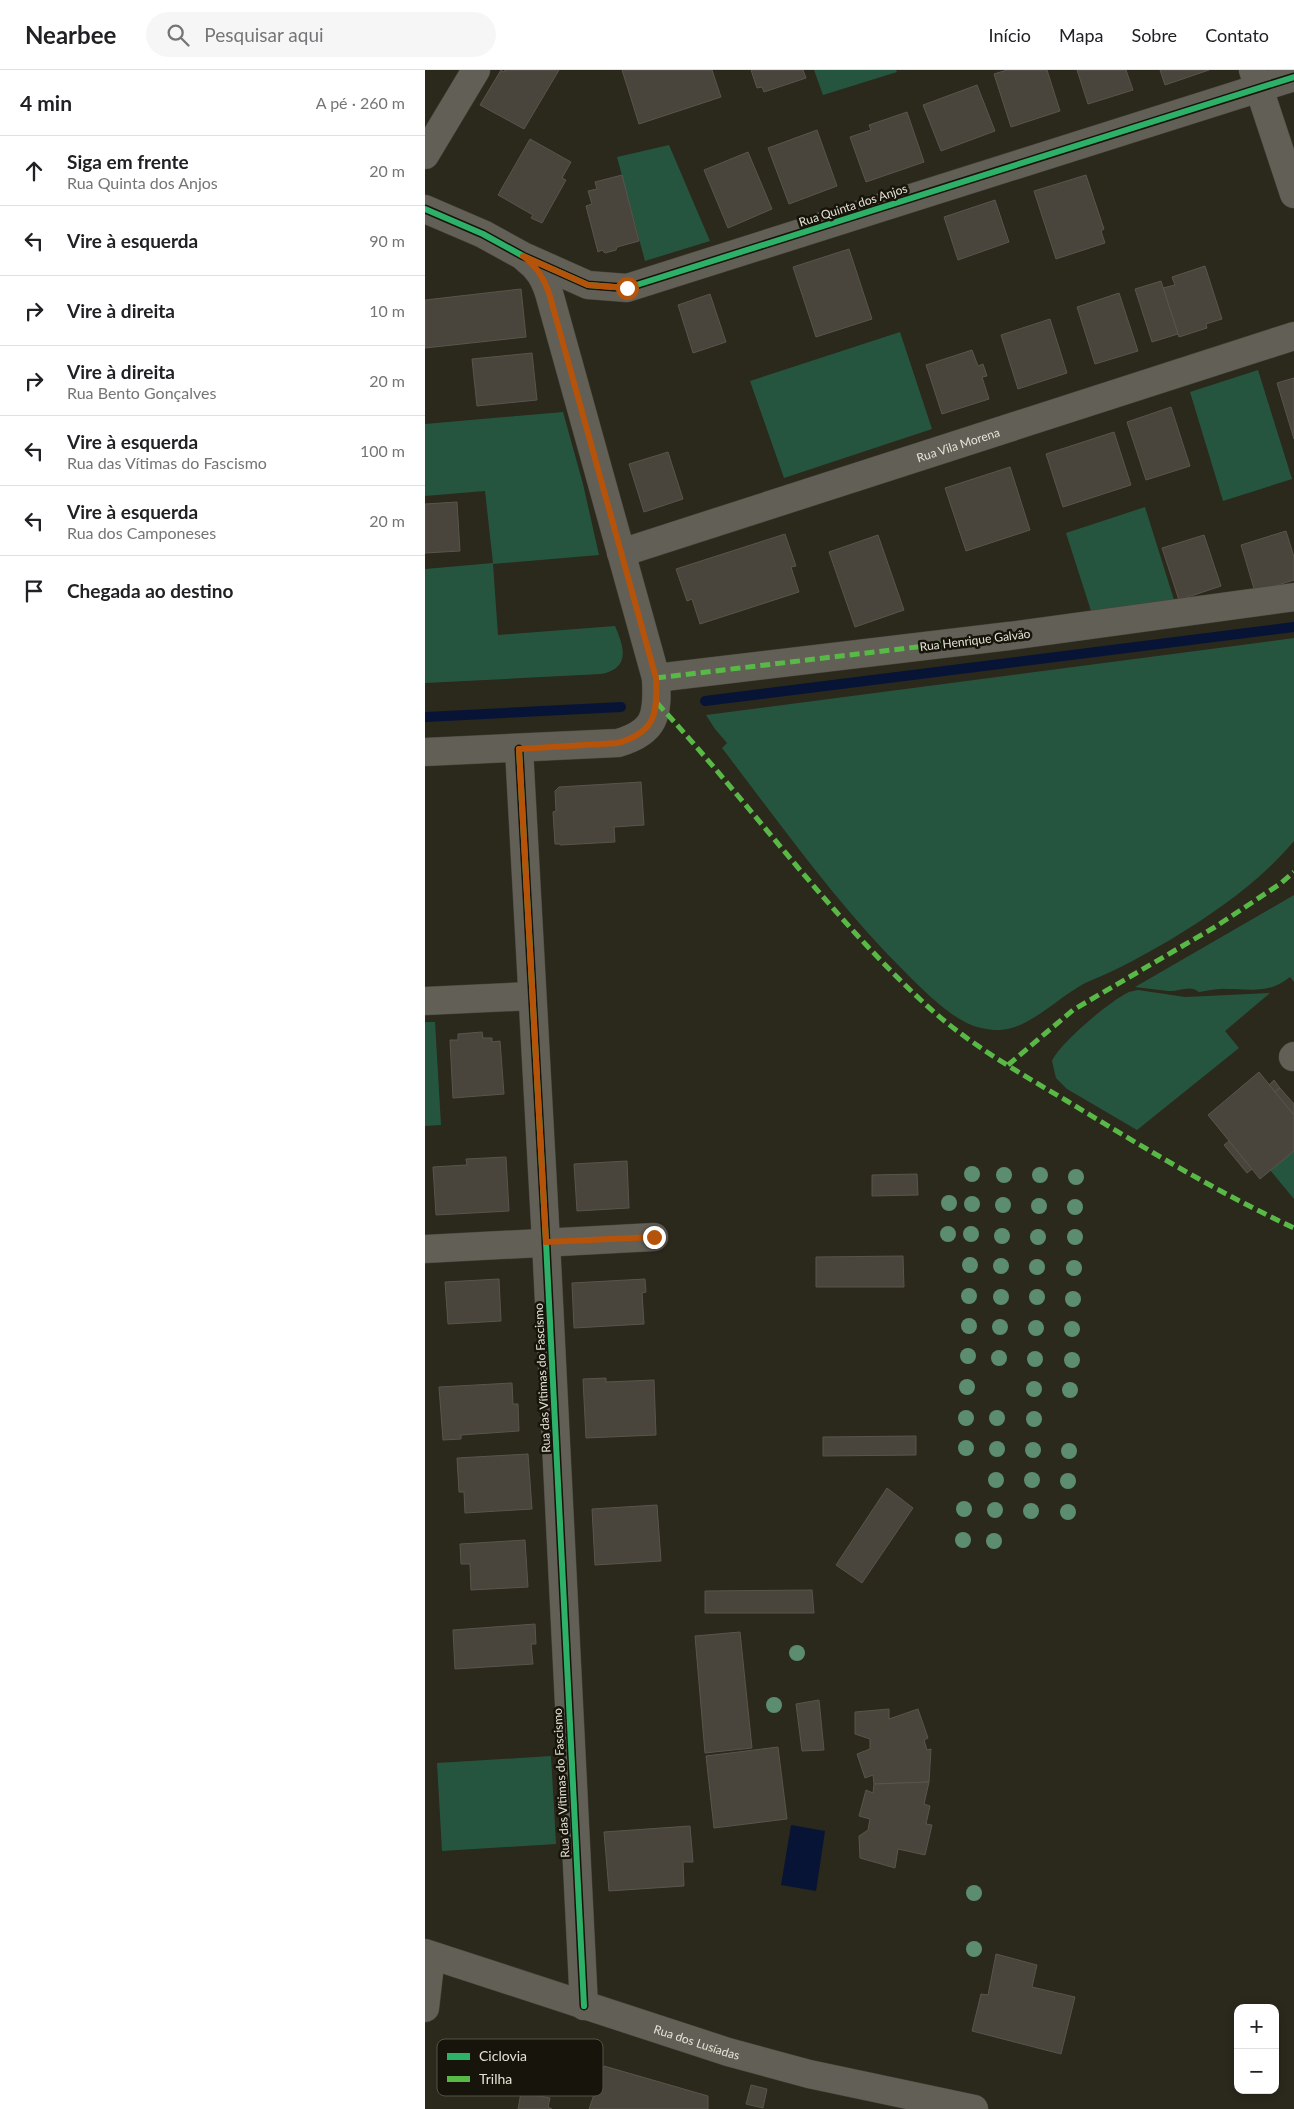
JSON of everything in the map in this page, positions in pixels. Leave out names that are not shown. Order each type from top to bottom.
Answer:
[{"type":"street","points":[[425,155],[476,70]]},
{"type":"street","name":"Rua Quinta dos Anjos","points":[[425,209],[483,234],[523,256],[588,285],[627,288],[1256,79],[1294,77]]},
{"type":"street","points":[[1256,79],[1294,194]]},
{"type":"street","points":[[425,752],[618,743],[631,739],[645,730],[654,718],[657,703],[656,678],[549,293],[544,278],[536,266],[523,256]]},
{"type":"street","name":"Rua Vila Morena","points":[[621,553],[1294,336]]},
{"type":"street","name":"Rua Henrique Galvão","points":[[656,678],[1009,636],[1294,597]]},
{"type":"street","name":"Rua das Vítimas do Fascismo","points":[[519,749],[546,1242],[584,2006]]},
{"type":"street","points":[[425,1001],[532,996]]},
{"type":"street","points":[[425,1249],[654,1237]]},
{"type":"street","points":[[425,2008],[428,1954]]},
{"type":"street","name":"Rua dos Lusíadas","points":[[428,1954],[728,2052],[800,2071],[974,2109]]},
{"type":"green space","points":[[814,70],[896,70],[897,72],[823,95]]},
{"type":"green space","points":[[669,145],[710,241],[645,261],[617,157]]},
{"type":"green space","points":[[900,332],[932,429],[784,478],[750,381]]},
{"type":"green space","points":[[1258,370],[1292,479],[1223,501],[1190,392]]},
{"type":"green space","points":[[563,412],[583,484],[599,555],[493,564],[498,635],[615,626],[621,642],[623,656],[621,662],[611,671],[601,674],[425,683],[425,569],[493,563],[485,491],[425,496],[425,424]]},
{"type":"green space","points":[[1145,507],[1175,603],[1092,614],[1066,533]]},
{"type":"green space","points":[[1294,638],[1294,841],[1266,871],[1236,896],[1170,940],[1131,962],[1081,986],[1035,1017],[1011,1028],[999,1030],[973,1025],[952,1014],[928,995],[882,948],[834,893],[722,748],[727,743],[706,715]]},
{"type":"green space","points":[[1294,895],[1294,982],[1290,977],[1275,986],[1267,988],[1252,990],[1220,989],[1199,992],[1188,988],[1168,991],[1135,987]]},
{"type":"green space","points":[[1138,990],[1185,997],[1270,993],[1225,1031],[1239,1048],[1137,1130],[1067,1089],[1056,1078],[1052,1061],[1065,1044],[1097,1014],[1127,993]]},
{"type":"green space","points":[[425,1022],[435,1022],[441,1125],[425,1126]]},
{"type":"green space","points":[[1294,1151],[1294,1199],[1270,1170]]},
{"type":"green space","points":[[551,1756],[556,1844],[442,1851],[437,1763]]},
{"type":"water","points":[[791,1825],[825,1831],[816,1891],[781,1885]]},
{"type":"building","points":[[501,70],[504,72],[505,70],[559,70],[524,129],[480,105]]},
{"type":"building","points":[[622,70],[712,70],[721,97],[639,124]]},
{"type":"building","points":[[751,70],[803,70],[806,78],[764,92],[762,87],[757,88]]},
{"type":"building","points":[[1007,70],[1047,70],[1060,111],[1011,127],[994,74]]},
{"type":"building","points":[[1077,70],[1126,70],[1133,90],[1088,104]]},
{"type":"building","points":[[1160,70],[1209,70],[1165,85]]},
{"type":"building","points":[[977,85],[995,131],[941,151],[923,105]]},
{"type":"building","points":[[907,112],[924,162],[866,182],[850,137],[871,130],[869,125]]},
{"type":"building","points":[[817,130],[837,186],[789,204],[768,148]]},
{"type":"building","points":[[530,139],[571,162],[562,178],[566,180],[542,223],[531,218],[533,215],[498,195]]},
{"type":"building","points":[[748,152],[772,209],[728,228],[704,170]]},
{"type":"building","points":[[622,175],[639,241],[617,247],[616,250],[605,253],[602,250],[598,252],[586,206],[592,204],[588,191],[597,189],[595,182]]},
{"type":"building","points":[[1086,175],[1104,229],[1101,231],[1105,243],[1056,259],[1034,191]]},
{"type":"building","points":[[995,200],[1009,242],[958,260],[944,217]]},
{"type":"building","points":[[849,249],[872,319],[816,337],[793,267]]},
{"type":"building","points":[[1205,266],[1222,319],[1206,324],[1207,328],[1179,337],[1163,288],[1175,285],[1172,277]]},
{"type":"building","points":[[1161,281],[1178,334],[1152,342],[1135,289]]},
{"type":"building","points":[[521,289],[526,337],[425,348],[425,300]]},
{"type":"building","points":[[1119,293],[1138,351],[1095,364],[1077,307]]},
{"type":"building","points":[[710,294],[726,342],[693,353],[678,305]]},
{"type":"building","points":[[1050,319],[1067,373],[1018,389],[1001,335]]},
{"type":"building","points":[[972,350],[978,366],[983,364],[987,376],[982,377],[989,399],[942,414],[926,365]]},
{"type":"building","points":[[532,353],[537,400],[477,406],[472,359]]},
{"type":"building","points":[[1294,378],[1294,439],[1277,383]]},
{"type":"building","points":[[1171,407],[1190,466],[1146,480],[1127,422]]},
{"type":"building","points":[[1114,432],[1131,485],[1063,507],[1046,454]]},
{"type":"building","points":[[668,452],[683,499],[644,512],[629,464]]},
{"type":"building","points":[[1010,467],[1030,530],[966,551],[945,488]]},
{"type":"building","points":[[457,502],[460,551],[425,553],[425,504]]},
{"type":"building","points":[[1286,531],[1294,557],[1294,580],[1255,592],[1241,545]]},
{"type":"building","points":[[785,534],[796,566],[791,567],[799,592],[700,624],[692,599],[687,601],[676,569]]},
{"type":"building","points":[[878,535],[904,610],[855,627],[829,552]]},
{"type":"building","points":[[1204,535],[1221,586],[1179,600],[1162,548]]},
{"type":"building","points":[[641,782],[644,825],[614,827],[615,842],[555,844],[553,812],[556,811],[555,791],[559,787]]},
{"type":"building","points":[[482,1032],[483,1038],[492,1038],[492,1042],[500,1041],[504,1094],[453,1098],[450,1040],[458,1040],[458,1034]]},
{"type":"building","points":[[1259,1072],[1294,1115],[1294,1151],[1260,1179],[1208,1115]]},
{"type":"building","points":[[1274,1080],[1280,1088],[1275,1092],[1269,1085]]},
{"type":"building","points":[[1280,1088],[1294,1104],[1294,1115],[1275,1092]]},
{"type":"building","points":[[1229,1141],[1252,1169],[1247,1173],[1224,1145]]},
{"type":"building","points":[[506,1157],[509,1211],[436,1215],[433,1167],[467,1165],[466,1159]]},
{"type":"building","points":[[627,1161],[629,1208],[577,1211],[574,1164]]},
{"type":"building","points":[[917,1174],[918,1195],[872,1196],[872,1175]]},
{"type":"building","points":[[903,1256],[904,1287],[816,1287],[816,1257]]},
{"type":"building","points":[[499,1279],[501,1321],[448,1324],[445,1282]]},
{"type":"building","points":[[645,1279],[646,1292],[642,1293],[644,1324],[574,1328],[572,1283]]},
{"type":"building","points":[[606,1378],[606,1382],[654,1380],[656,1435],[586,1438],[583,1379]]},
{"type":"building","points":[[512,1383],[513,1404],[518,1404],[519,1431],[461,1435],[461,1439],[443,1440],[439,1387]]},
{"type":"building","points":[[916,1436],[916,1455],[823,1456],[823,1437]]},
{"type":"building","points":[[528,1454],[532,1509],[465,1513],[464,1492],[459,1492],[457,1458]]},
{"type":"building","points":[[887,1488],[913,1508],[862,1583],[836,1565]]},
{"type":"building","points":[[657,1505],[661,1561],[595,1565],[592,1509]]},
{"type":"building","points":[[525,1540],[528,1587],[471,1590],[470,1564],[461,1564],[460,1544]]},
{"type":"building","points":[[812,1590],[814,1613],[705,1613],[705,1591]]},
{"type":"building","points":[[535,1624],[536,1644],[531,1644],[533,1664],[455,1669],[453,1630]]},
{"type":"building","points":[[740,1632],[752,1748],[705,1753],[695,1636]]},
{"type":"building","points":[[819,1700],[824,1750],[802,1751],[796,1704]]},
{"type":"building","points":[[889,1709],[889,1719],[918,1709],[928,1738],[924,1740],[927,1750],[931,1749],[929,1782],[874,1784],[873,1775],[865,1778],[857,1754],[870,1749],[870,1739],[855,1734],[855,1712]]},
{"type":"building","points":[[778,1747],[787,1819],[714,1828],[706,1756]]},
{"type":"building","points":[[929,1782],[924,1804],[930,1806],[926,1824],[932,1825],[925,1855],[898,1849],[895,1868],[860,1858],[859,1836],[868,1830],[870,1819],[859,1816],[866,1790],[873,1793],[874,1784]]},
{"type":"building","points":[[690,1826],[693,1862],[683,1862],[684,1886],[609,1891],[604,1832]]},
{"type":"building","points":[[996,1954],[1037,1965],[1032,1987],[1075,1997],[1061,2054],[972,2031],[981,1994],[988,1995]]},
{"type":"building","points":[[604,2066],[708,2096],[708,2109],[589,2109],[594,2096],[603,2096]]},
{"type":"building","points":[[751,2085],[767,2089],[763,2108],[746,2104]]},
{"type":"building","points":[[520,2096],[538,2096],[550,2098],[548,2107],[552,2109],[518,2109]]},
{"type":"waterway","points":[[705,701],[1294,627]]},
{"type":"waterway","points":[[425,717],[621,707]]},
{"type":"marked path","points":[[656,678],[1009,636]]},
{"type":"marked path","points":[[657,703],[854,932],[889,969],[941,1018],[993,1056],[1123,1135],[1207,1183],[1294,1228]]},
{"type":"marked path","points":[[1008,1065],[1073,1010],[1215,927],[1280,884],[1294,872]]},
{"type":"cycle path","points":[[425,209],[483,234],[523,256],[588,285],[627,288],[1294,77]]},
{"type":"cycle path","points":[[519,749],[546,1242],[584,2006]]},
{"type":"route","points":[[627,288],[588,285],[523,256],[536,266],[544,278],[549,293],[656,678],[657,703],[654,718],[645,730],[631,739],[618,743],[519,749],[546,1242],[654,1237]]}]
